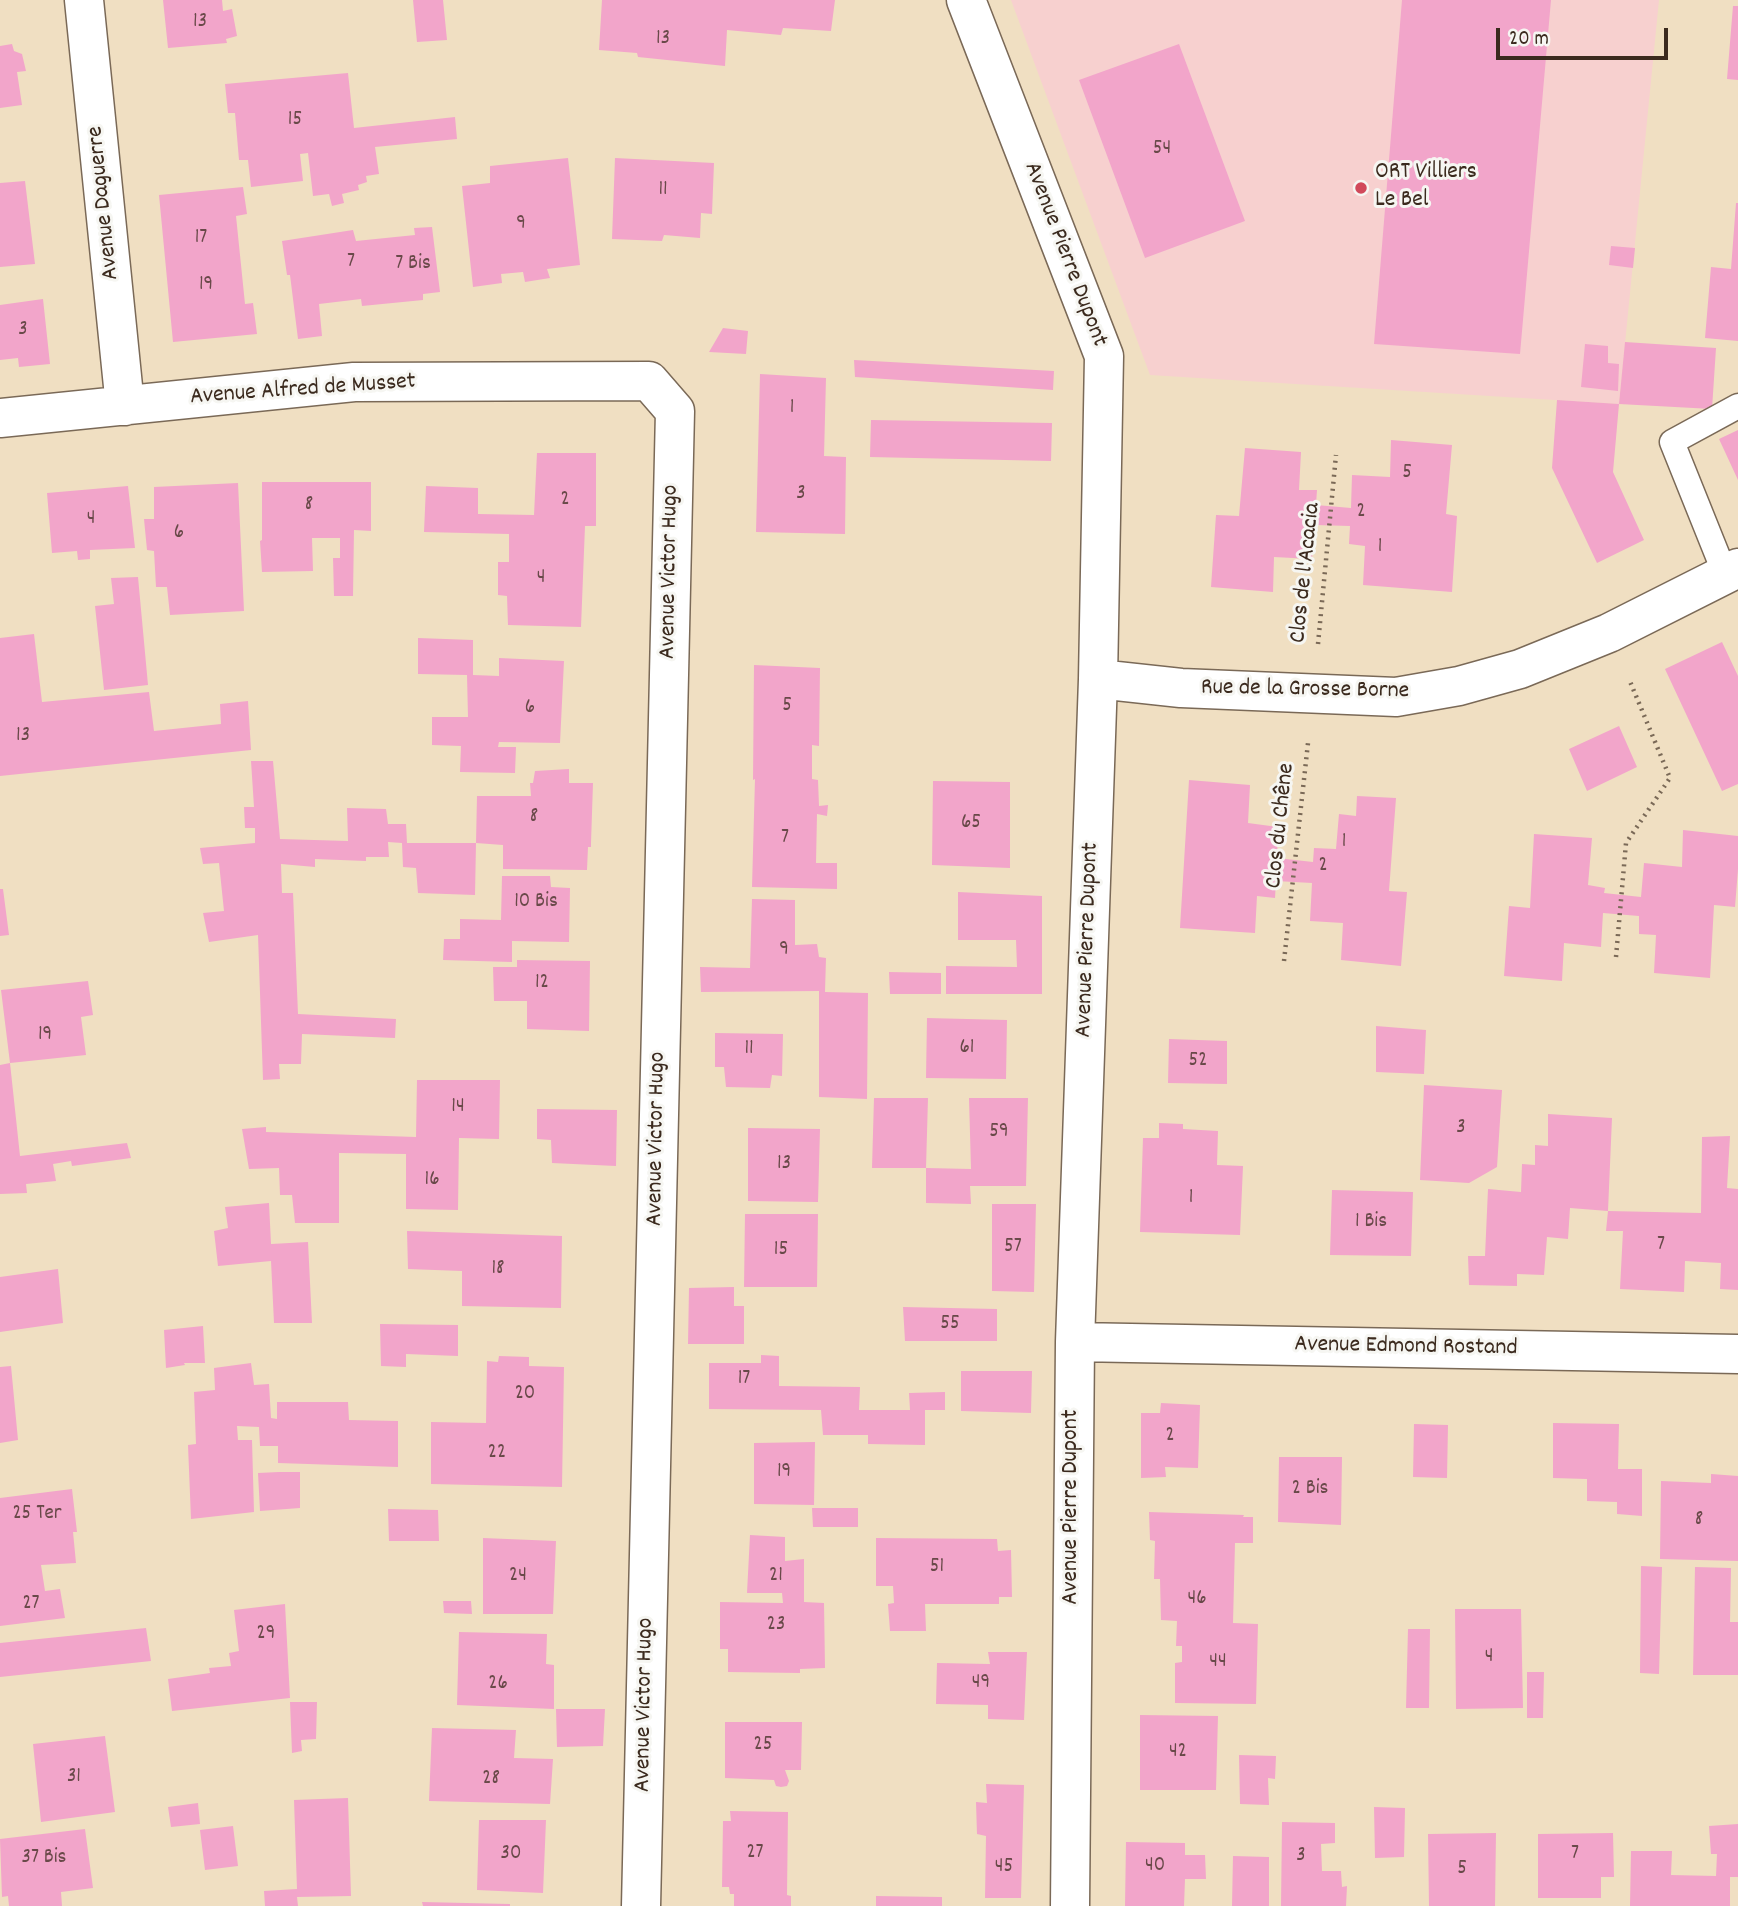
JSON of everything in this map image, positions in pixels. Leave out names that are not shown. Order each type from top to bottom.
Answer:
[{"type":"street","name":"Avenue Daguerre","points":[[84,0],[125,407]]},
{"type":"street","name":"Avenue Pierre Dupont","points":[[966,0],[1104,356],[1098,679],[1075,1342],[1070,1906]]},
{"type":"street","name":"Avenue Alfred de Musset","points":[[0,418],[354,382],[649,381]]},
{"type":"street","name":"Avenue Victor Hugo","points":[[641,1906],[674,411],[649,381]]},
{"type":"street","name":"Rue de la Grosse Borne","points":[[1098,679],[1181,688],[1396,697],[1459,686],[1520,669],[1609,633],[1732,571]]},
{"type":"street","name":"Avenue Edmond Rostand","points":[[1075,1342],[1738,1354]]},
{"type":"lane","points":[[1732,571],[1672,442],[1738,406]]},
{"type":"path","name":"Clos de l'Acacia","points":[[1313,695],[1336,455]]},
{"type":"path","points":[[1609,633],[1670,778],[1626,843],[1616,957]]},
{"type":"path","name":"Clos du Chêne","points":[[1284,961],[1313,695]]},
{"type":"shaded area","name":"ORT Villiers Le Bel","points":[[1011,0],[1659,0],[1619,404],[1150,375]]},
{"type":"building","points":[[163,0],[222,0],[223,11],[232,9],[237,36],[226,39],[227,43],[168,48]]},
{"type":"building","points":[[413,0],[443,0],[447,40],[417,42]]},
{"type":"building","points":[[602,0],[835,0],[831,31],[783,28],[781,35],[727,30],[725,66],[599,50]]},
{"type":"building","points":[[1402,0],[1551,0],[1520,354],[1374,344]]},
{"type":"building","points":[[1733,6],[1738,6],[1738,80],[1727,79]]},
{"type":"building","points":[[12,44],[14,51],[22,54],[26,71],[17,72],[22,105],[0,108],[0,46]]},
{"type":"building","points":[[1179,44],[1245,221],[1145,258],[1079,80]]},
{"type":"building","points":[[348,73],[354,128],[455,117],[457,139],[375,147],[379,174],[366,176],[367,182],[358,185],[359,190],[342,194],[344,203],[332,206],[329,194],[313,196],[308,153],[300,154],[303,181],[251,187],[248,160],[239,160],[235,113],[228,113],[225,84]]},
{"type":"building","points":[[568,158],[580,265],[547,269],[550,278],[525,282],[523,272],[501,274],[502,283],[473,287],[462,186],[490,183],[490,166]]},
{"type":"building","points":[[615,158],[714,163],[712,214],[701,213],[700,238],[664,235],[662,241],[612,239]]},
{"type":"building","points":[[25,181],[35,264],[0,267],[0,183]]},
{"type":"building","points":[[243,187],[247,214],[236,216],[245,304],[253,303],[257,334],[173,342],[159,195]]},
{"type":"building","points":[[1736,203],[1738,341],[1705,338],[1711,267],[1731,269]]},
{"type":"building","points":[[432,227],[440,292],[423,294],[423,300],[362,306],[361,299],[319,304],[322,336],[298,339],[290,275],[287,275],[282,241],[353,230],[356,241],[415,235],[414,228]]},
{"type":"building","points":[[1611,246],[1635,248],[1633,268],[1609,265]]},
{"type":"building","points":[[43,299],[50,364],[19,367],[18,358],[0,360],[0,305]]},
{"type":"building","points":[[723,328],[748,331],[746,354],[709,352]]},
{"type":"building","points":[[1625,342],[1716,348],[1712,409],[1619,404]]},
{"type":"building","points":[[1585,344],[1608,346],[1608,363],[1619,364],[1618,391],[1581,387]]},
{"type":"building","points":[[854,360],[1054,371],[1053,390],[855,377]]},
{"type":"building","points":[[760,374],[826,378],[824,456],[846,457],[845,534],[756,532]]},
{"type":"building","points":[[1557,400],[1619,404],[1613,472],[1644,540],[1597,563],[1552,468]]},
{"type":"building","points":[[871,420],[1052,423],[1051,461],[870,457]]},
{"type":"building","points":[[1738,430],[1738,480],[1719,439]]},
{"type":"building","points":[[1391,440],[1452,445],[1446,514],[1457,516],[1452,592],[1363,585],[1365,546],[1349,544],[1350,526],[1315,525],[1312,559],[1274,557],[1273,592],[1211,587],[1216,515],[1239,516],[1245,448],[1301,452],[1299,490],[1317,490],[1316,505],[1351,508],[1352,475],[1390,477]]},
{"type":"building","points":[[537,453],[596,453],[596,526],[585,526],[581,627],[508,625],[507,596],[498,595],[498,562],[509,562],[509,534],[424,532],[426,486],[478,488],[478,514],[534,515]]},
{"type":"building","points":[[262,482],[371,482],[371,531],[354,530],[353,596],[334,596],[333,558],[340,558],[340,538],[312,538],[313,571],[262,572]]},
{"type":"building","points":[[238,483],[244,611],[170,615],[167,587],[156,587],[154,551],[147,550],[144,519],[154,519],[154,487]]},
{"type":"building","points":[[128,486],[135,548],[90,550],[90,559],[78,560],[77,551],[52,553],[47,493]]},
{"type":"building","points":[[138,577],[148,685],[104,690],[95,606],[114,604],[111,578]]},
{"type":"building","points":[[34,634],[42,702],[149,692],[154,731],[221,724],[220,704],[248,701],[251,750],[0,776],[0,638]]},
{"type":"building","points":[[418,638],[473,640],[473,675],[499,676],[499,658],[564,661],[560,743],[499,742],[498,747],[516,747],[515,773],[460,772],[461,746],[432,745],[432,717],[468,717],[467,675],[418,674]]},
{"type":"building","points":[[1722,642],[1738,676],[1738,784],[1722,791],[1665,669]]},
{"type":"building","points":[[754,665],[820,668],[819,746],[812,745],[812,779],[818,780],[819,806],[828,805],[827,816],[817,814],[816,863],[837,863],[837,889],[752,887]]},
{"type":"building","points":[[1619,726],[1637,767],[1587,791],[1569,749]]},
{"type":"building","points":[[251,761],[273,761],[280,839],[348,841],[347,808],[386,809],[388,824],[406,824],[407,843],[476,843],[475,895],[418,893],[416,868],[403,867],[402,843],[388,842],[389,857],[366,857],[366,861],[315,859],[315,867],[281,864],[282,893],[293,893],[298,1014],[396,1019],[395,1038],[302,1034],[301,1064],[279,1064],[280,1079],[263,1080],[258,935],[209,942],[203,913],[224,911],[219,863],[203,864],[200,848],[255,843],[255,828],[245,828],[244,807],[254,807]]},
{"type":"building","points":[[569,769],[569,783],[593,783],[591,847],[588,847],[587,870],[503,869],[503,845],[476,843],[477,796],[531,796],[530,783],[533,783],[535,771]]},
{"type":"building","points":[[1189,780],[1250,785],[1248,823],[1278,827],[1277,858],[1313,862],[1314,848],[1336,849],[1339,814],[1356,816],[1357,796],[1396,798],[1389,891],[1407,892],[1401,966],[1341,960],[1343,923],[1310,921],[1312,883],[1276,881],[1275,898],[1257,896],[1255,933],[1180,928]]},
{"type":"building","points":[[933,781],[1010,782],[1010,868],[932,865]]},
{"type":"building","points":[[1683,830],[1738,836],[1735,907],[1714,905],[1710,978],[1654,973],[1656,935],[1639,934],[1639,916],[1603,913],[1601,947],[1564,943],[1562,981],[1504,976],[1509,906],[1530,908],[1534,834],[1592,838],[1588,885],[1605,888],[1604,893],[1641,897],[1644,863],[1682,867]]},
{"type":"building","points":[[502,876],[550,876],[551,887],[570,888],[569,942],[512,941],[512,962],[443,960],[444,939],[460,939],[460,919],[501,920]]},
{"type":"building","points":[[0,889],[3,889],[9,935],[0,936]]},
{"type":"building","points":[[958,892],[1042,896],[1042,994],[946,994],[946,966],[1017,967],[1016,940],[958,940]]},
{"type":"building","points":[[752,899],[795,900],[795,945],[817,944],[819,957],[826,958],[825,992],[868,993],[867,1099],[819,1097],[819,991],[701,992],[700,967],[750,968]]},
{"type":"building","points":[[517,960],[590,961],[589,1031],[527,1029],[527,1001],[494,1001],[493,967],[517,967]]},
{"type":"building","points":[[889,972],[941,973],[941,994],[890,994]]},
{"type":"building","points":[[88,981],[93,1015],[81,1017],[86,1055],[10,1063],[1,990]]},
{"type":"building","points":[[927,1018],[1007,1020],[1006,1079],[926,1078]]},
{"type":"building","points":[[1376,1026],[1426,1030],[1424,1074],[1376,1072]]},
{"type":"building","points":[[715,1033],[783,1034],[782,1076],[772,1075],[770,1088],[726,1087],[724,1067],[715,1067]]},
{"type":"building","points":[[1169,1039],[1227,1041],[1227,1084],[1168,1083]]},
{"type":"building","points":[[10,1063],[20,1156],[127,1143],[131,1158],[72,1166],[71,1161],[53,1164],[56,1181],[26,1184],[27,1193],[0,1194],[0,1065]]},
{"type":"building","points":[[417,1080],[500,1080],[499,1139],[459,1138],[458,1210],[406,1209],[406,1154],[339,1153],[339,1223],[295,1223],[292,1195],[280,1195],[279,1168],[249,1169],[242,1129],[266,1127],[266,1132],[416,1137]]},
{"type":"building","points":[[1424,1085],[1502,1090],[1497,1167],[1469,1183],[1420,1180]]},
{"type":"building","points":[[874,1098],[928,1098],[926,1168],[872,1168]]},
{"type":"building","points":[[969,1098],[1028,1098],[1026,1186],[970,1186],[971,1204],[926,1203],[926,1168],[971,1169]]},
{"type":"building","points":[[537,1109],[617,1110],[616,1166],[552,1163],[551,1140],[537,1139]]},
{"type":"building","points":[[1548,1114],[1612,1118],[1608,1211],[1570,1208],[1568,1239],[1547,1237],[1544,1275],[1517,1274],[1517,1286],[1469,1285],[1468,1256],[1485,1256],[1488,1189],[1521,1192],[1522,1164],[1535,1165],[1535,1145],[1548,1146]]},
{"type":"building","points":[[1159,1123],[1183,1124],[1183,1129],[1218,1131],[1217,1165],[1243,1166],[1240,1235],[1140,1232],[1143,1138],[1159,1138]]},
{"type":"building","points":[[748,1128],[820,1129],[818,1202],[748,1201]]},
{"type":"building","points":[[1730,1136],[1727,1188],[1738,1189],[1738,1290],[1720,1289],[1721,1263],[1685,1261],[1684,1292],[1620,1289],[1623,1231],[1606,1231],[1608,1211],[1701,1213],[1702,1137]]},
{"type":"building","points":[[1332,1190],[1413,1192],[1411,1256],[1330,1255]]},
{"type":"building","points":[[269,1203],[271,1244],[308,1242],[312,1323],[274,1323],[271,1261],[218,1266],[214,1231],[228,1228],[225,1207]]},
{"type":"building","points":[[992,1204],[1036,1204],[1034,1292],[992,1291]]},
{"type":"building","points":[[745,1214],[818,1214],[817,1287],[744,1287]]},
{"type":"building","points":[[407,1231],[562,1236],[561,1308],[462,1306],[462,1271],[408,1269]]},
{"type":"building","points":[[58,1269],[63,1323],[0,1332],[0,1277]]},
{"type":"building","points":[[734,1287],[734,1306],[744,1306],[744,1344],[688,1344],[689,1288]]},
{"type":"building","points":[[903,1307],[997,1309],[997,1341],[905,1341]]},
{"type":"building","points":[[380,1324],[458,1325],[458,1356],[406,1354],[406,1367],[381,1366]]},
{"type":"building","points":[[203,1326],[205,1363],[184,1363],[185,1365],[166,1368],[164,1330]]},
{"type":"building","points":[[761,1355],[779,1356],[779,1386],[860,1387],[859,1410],[910,1410],[909,1393],[945,1392],[945,1410],[925,1410],[925,1445],[868,1444],[868,1435],[823,1435],[821,1410],[709,1409],[709,1363],[761,1363]]},
{"type":"building","points":[[499,1356],[529,1357],[529,1366],[564,1367],[562,1487],[431,1484],[431,1422],[486,1423],[487,1361],[498,1362]]},
{"type":"building","points":[[251,1363],[254,1385],[269,1384],[271,1418],[277,1419],[277,1402],[348,1402],[349,1420],[398,1421],[398,1467],[278,1463],[278,1446],[260,1446],[259,1427],[237,1426],[238,1440],[252,1440],[254,1512],[191,1519],[188,1445],[196,1444],[194,1392],[215,1390],[214,1368]]},
{"type":"building","points":[[11,1366],[18,1440],[0,1443],[0,1367]]},
{"type":"building","points":[[961,1371],[1032,1371],[1031,1413],[961,1411]]},
{"type":"building","points":[[1161,1403],[1200,1405],[1198,1468],[1165,1467],[1166,1477],[1141,1478],[1141,1413],[1160,1413]]},
{"type":"building","points":[[1553,1423],[1619,1424],[1618,1469],[1642,1469],[1642,1516],[1617,1514],[1617,1502],[1587,1501],[1587,1479],[1553,1478]]},
{"type":"building","points":[[1414,1424],[1448,1425],[1447,1478],[1413,1477]]},
{"type":"building","points":[[815,1442],[814,1505],[754,1504],[754,1443]]},
{"type":"building","points":[[1279,1457],[1342,1457],[1341,1525],[1278,1522]]},
{"type":"building","points":[[300,1472],[300,1508],[260,1511],[258,1473]]},
{"type":"building","points":[[1711,1474],[1738,1476],[1738,1561],[1660,1559],[1661,1481],[1711,1483]]},
{"type":"building","points":[[72,1489],[77,1532],[73,1532],[76,1563],[41,1565],[45,1591],[60,1589],[65,1618],[0,1626],[0,1498]]},
{"type":"building","points":[[812,1508],[858,1508],[858,1527],[813,1527]]},
{"type":"building","points":[[388,1509],[438,1510],[439,1541],[389,1541]]},
{"type":"building","points":[[1149,1512],[1253,1517],[1253,1543],[1235,1543],[1233,1623],[1258,1624],[1256,1704],[1175,1703],[1175,1663],[1182,1662],[1182,1646],[1176,1646],[1177,1621],[1161,1620],[1160,1579],[1154,1579],[1155,1541],[1150,1540]]},
{"type":"building","points":[[750,1535],[785,1537],[785,1561],[804,1559],[804,1602],[824,1603],[825,1668],[800,1669],[800,1673],[728,1672],[728,1649],[720,1649],[720,1602],[783,1603],[782,1593],[747,1593]]},
{"type":"building","points":[[483,1538],[556,1541],[553,1614],[483,1614]]},
{"type":"building","points":[[876,1538],[997,1539],[998,1551],[1011,1550],[1012,1597],[999,1597],[999,1604],[925,1604],[926,1631],[890,1631],[888,1604],[894,1603],[893,1586],[876,1586]]},
{"type":"building","points":[[1641,1566],[1662,1567],[1659,1674],[1640,1673]]},
{"type":"building","points":[[1695,1567],[1731,1568],[1730,1622],[1738,1622],[1738,1675],[1693,1675]]},
{"type":"building","points":[[443,1601],[471,1601],[472,1614],[444,1613]]},
{"type":"building","points":[[285,1604],[290,1698],[172,1711],[168,1679],[210,1673],[209,1668],[231,1666],[229,1653],[239,1651],[234,1610]]},
{"type":"building","points":[[1455,1609],[1521,1609],[1523,1708],[1456,1709]]},
{"type":"building","points":[[146,1628],[151,1661],[0,1677],[0,1643]]},
{"type":"building","points":[[1408,1629],[1430,1629],[1429,1708],[1406,1708]]},
{"type":"building","points":[[459,1632],[547,1634],[546,1664],[554,1665],[554,1709],[457,1705]]},
{"type":"building","points":[[988,1652],[1027,1652],[1024,1720],[988,1719],[988,1705],[936,1704],[937,1663],[990,1664]]},
{"type":"building","points":[[1527,1672],[1544,1672],[1543,1718],[1527,1718]]},
{"type":"building","points":[[290,1702],[317,1702],[316,1739],[301,1740],[302,1751],[292,1753]]},
{"type":"building","points":[[556,1709],[605,1709],[603,1746],[557,1747]]},
{"type":"building","points":[[1140,1715],[1218,1716],[1216,1790],[1140,1790]]},
{"type":"building","points":[[725,1722],[802,1722],[801,1770],[785,1770],[789,1781],[787,1786],[781,1787],[776,1786],[774,1780],[725,1778]]},
{"type":"building","points":[[432,1728],[516,1730],[514,1758],[553,1759],[550,1804],[429,1801]]},
{"type":"building","points":[[105,1736],[115,1812],[41,1822],[33,1744]]},
{"type":"building","points":[[1239,1755],[1276,1756],[1275,1779],[1268,1778],[1269,1805],[1240,1804]]},
{"type":"building","points":[[986,1784],[1024,1785],[1021,1898],[985,1898],[986,1836],[977,1834],[976,1802],[987,1803]]},
{"type":"building","points":[[348,1798],[351,1896],[297,1897],[298,1906],[265,1906],[264,1891],[297,1889],[294,1800]]},
{"type":"building","points":[[198,1803],[200,1824],[171,1827],[168,1807]]},
{"type":"building","points":[[1374,1807],[1405,1808],[1404,1857],[1375,1858]]},
{"type":"building","points":[[730,1811],[788,1812],[787,1895],[791,1896],[791,1906],[734,1906],[734,1894],[730,1894],[729,1887],[722,1887],[723,1821],[731,1821]]},
{"type":"building","points":[[479,1820],[546,1820],[543,1893],[477,1890]]},
{"type":"building","points":[[1282,1822],[1335,1823],[1335,1843],[1321,1844],[1322,1871],[1341,1871],[1342,1887],[1347,1886],[1346,1906],[1281,1906]]},
{"type":"building","points":[[1738,1824],[1738,1877],[1730,1877],[1730,1906],[1630,1906],[1631,1851],[1672,1851],[1671,1875],[1716,1876],[1717,1854],[1711,1854],[1709,1826]]},
{"type":"building","points":[[233,1826],[238,1866],[205,1870],[200,1830]]},
{"type":"building","points":[[85,1829],[93,1888],[61,1892],[62,1906],[9,1906],[8,1896],[2,1897],[0,1839]]},
{"type":"building","points":[[1496,1833],[1495,1906],[1429,1906],[1428,1834]]},
{"type":"building","points":[[1613,1833],[1614,1877],[1601,1877],[1601,1898],[1538,1898],[1538,1834]]},
{"type":"building","points":[[1126,1842],[1185,1843],[1185,1855],[1205,1855],[1206,1879],[1185,1879],[1184,1906],[1125,1906]]},
{"type":"building","points":[[1233,1856],[1269,1857],[1269,1906],[1232,1906]]},
{"type":"building","points":[[876,1896],[942,1897],[942,1906],[876,1906]]},
{"type":"building","points":[[422,1902],[510,1904],[510,1906],[423,1906]]},
{"type":"place","name":"ORT Villiers Le Bel","points":[[1361,188]]}]
